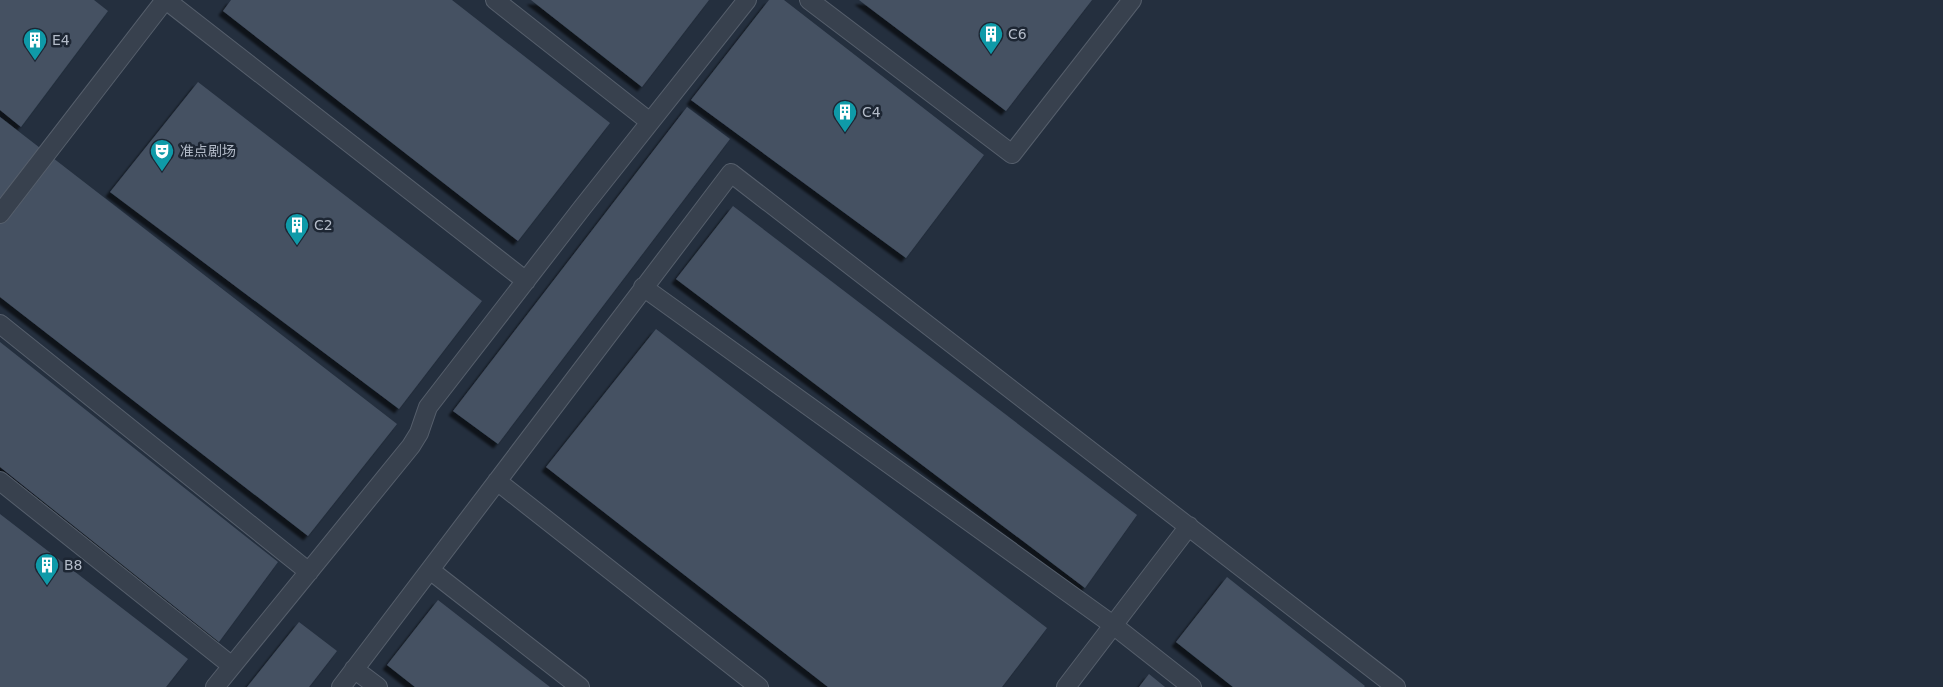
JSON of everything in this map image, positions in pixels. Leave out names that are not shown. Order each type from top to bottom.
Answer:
[{"type":"lane","points":[[0,214],[166,0],[526,281]]},
{"type":"lane","points":[[495,0],[650,122]]},
{"type":"lane","points":[[215,687],[411,446],[419,433],[428,407],[747,0]]},
{"type":"lane","points":[[809,0],[1012,154],[1132,0]]},
{"type":"lane","points":[[341,687],[731,173],[1395,687]]},
{"type":"lane","points":[[643,287],[1113,625],[1192,687]]},
{"type":"lane","points":[[0,324],[309,572]]},
{"type":"lane","points":[[0,481],[232,666]]},
{"type":"lane","points":[[498,481],[760,687]]},
{"type":"lane","points":[[1066,687],[1189,526]]},
{"type":"lane","points":[[430,570],[580,687]]},
{"type":"lane","points":[[354,669],[378,687]]},
{"type":"building","name":"E4","points":[[0,0],[94,0],[108,11],[21,127],[0,110]]},
{"type":"building","points":[[231,0],[452,0],[610,123],[518,241],[223,11]]},
{"type":"building","points":[[531,0],[709,0],[642,87]]},
{"type":"building","name":"C4","points":[[769,0],[784,0],[984,155],[906,258],[691,100]]},
{"type":"building","name":"C6","points":[[859,0],[1092,0],[1006,111]]},
{"type":"building","name":"C2","points":[[198,82],[482,301],[399,409],[110,192]]},
{"type":"building","points":[[687,107],[730,139],[498,444],[453,411]]},
{"type":"building","points":[[0,117],[397,424],[308,536],[0,297]]},
{"type":"building","points":[[733,206],[1137,515],[1085,588],[676,279]]},
{"type":"building","points":[[656,329],[1047,628],[1002,687],[828,687],[546,467]]},
{"type":"building","points":[[0,342],[278,562],[219,642],[0,467]]},
{"type":"building","name":"B8","points":[[0,514],[188,659],[166,687],[0,687]]},
{"type":"building","points":[[1227,577],[1365,686],[1233,687],[1176,642]]},
{"type":"building","points":[[438,600],[550,687],[415,687],[387,665]]},
{"type":"building","points":[[299,622],[337,651],[309,687],[247,687]]},
{"type":"building","points":[[1149,674],[1165,687],[1139,687]]},
{"type":"place","name":"C6","points":[[991,55]]},
{"type":"place","name":"E4","points":[[35,61]]},
{"type":"place","name":"C4","points":[[845,133]]},
{"type":"place","name":"准点剧场","points":[[162,172]]},
{"type":"place","name":"C2","points":[[297,246]]},
{"type":"place","name":"B8","points":[[47,586]]}]
